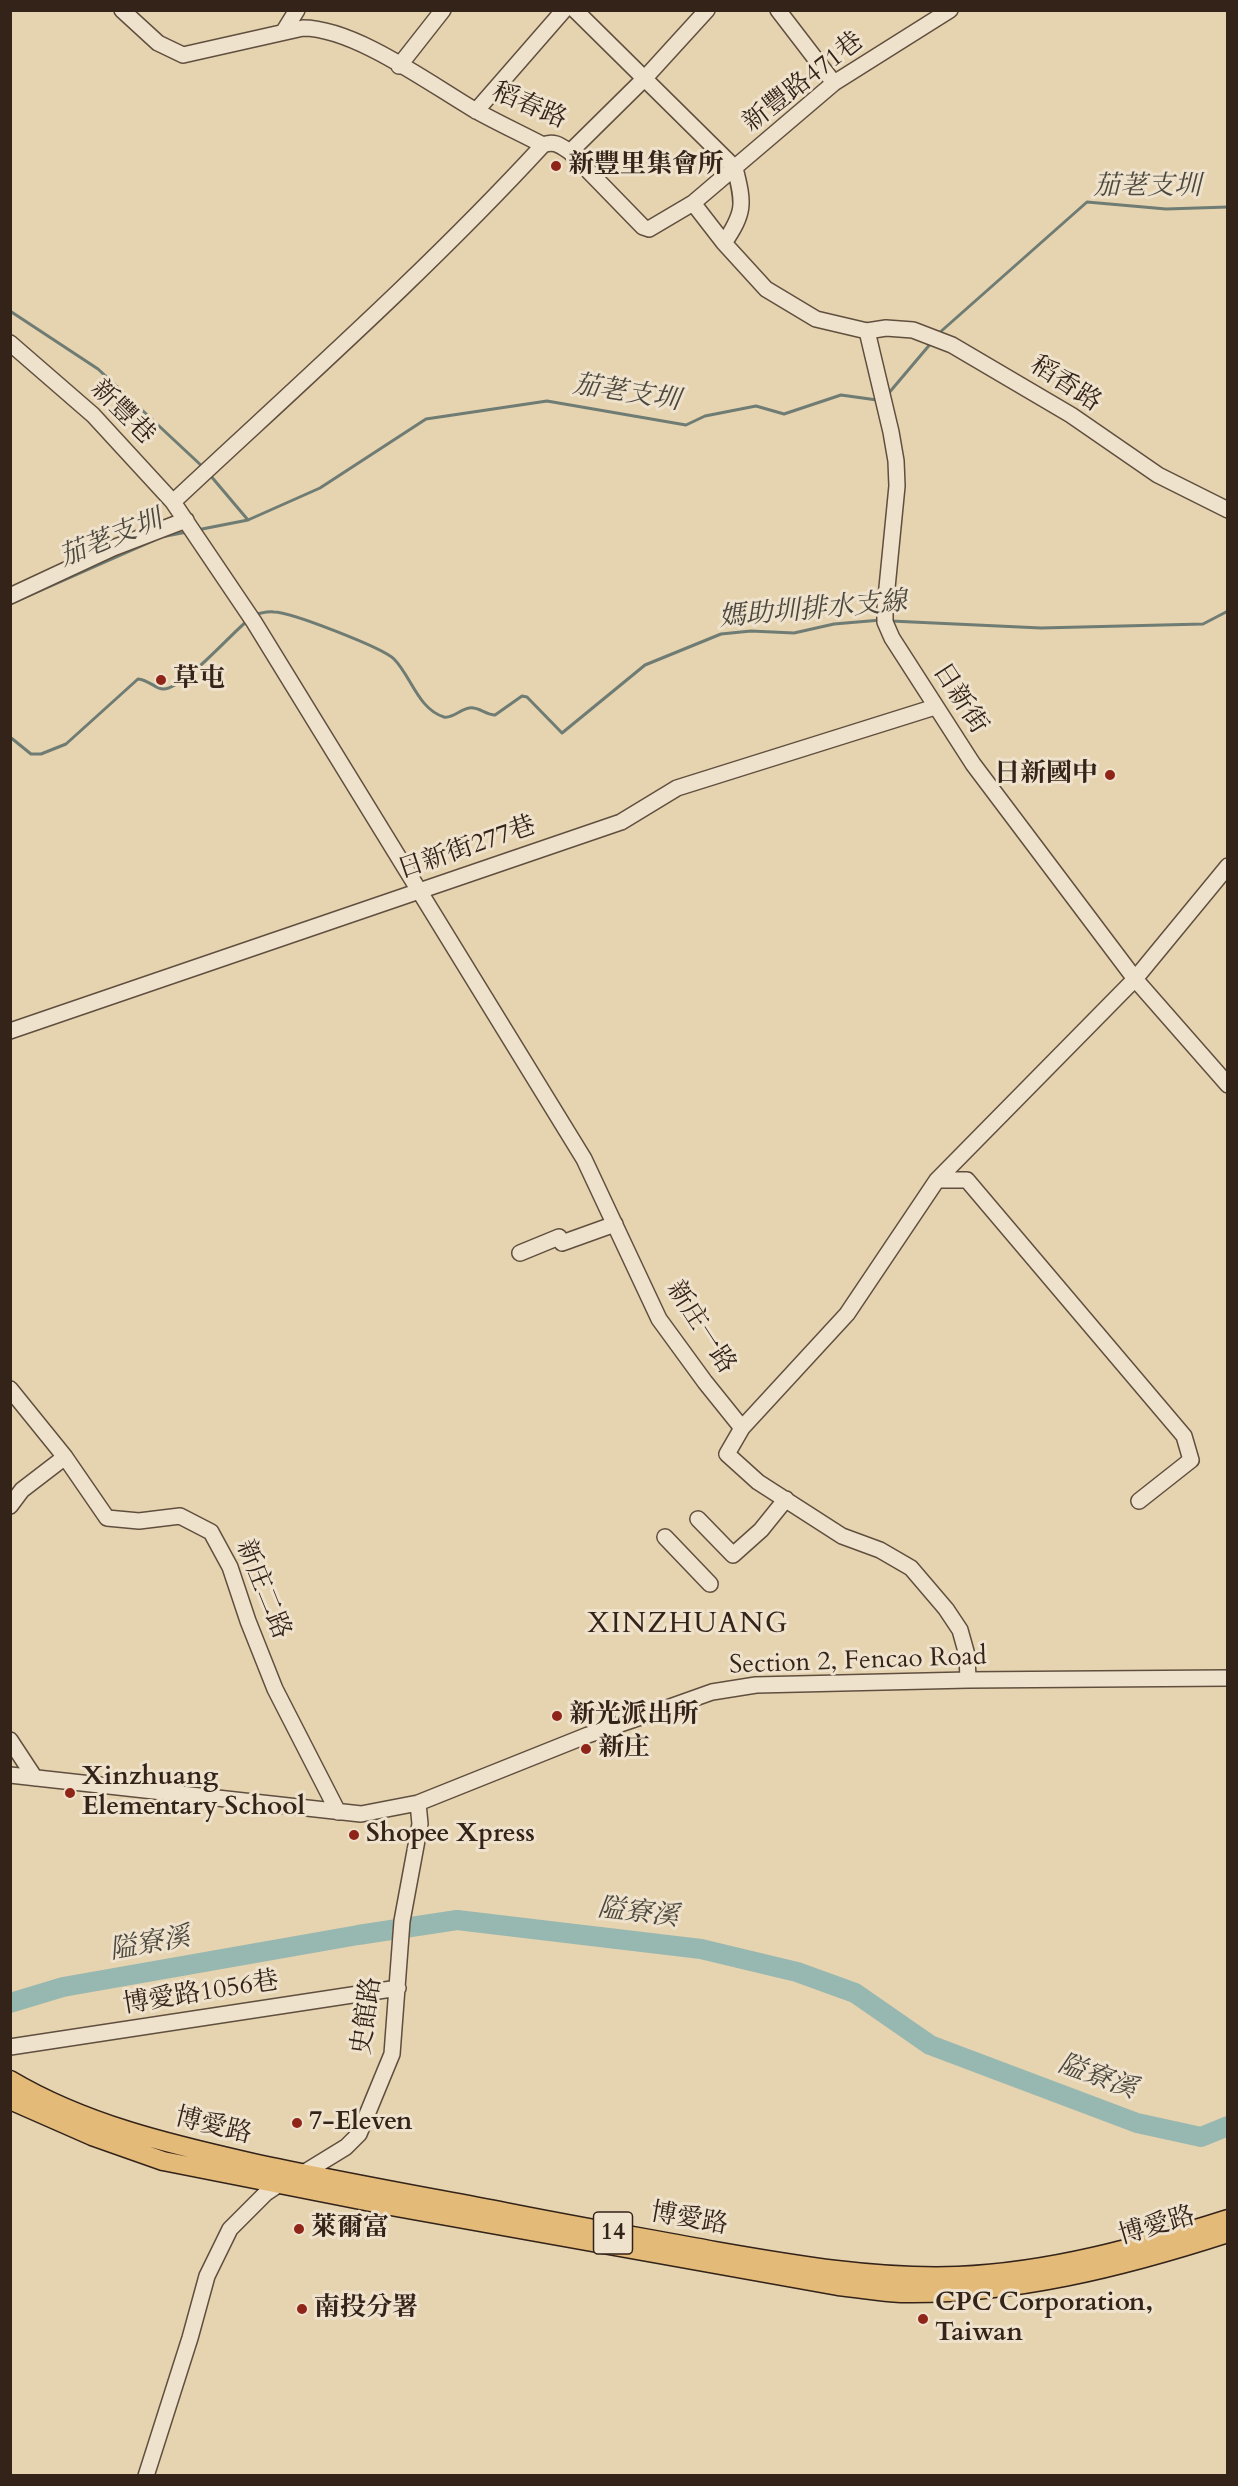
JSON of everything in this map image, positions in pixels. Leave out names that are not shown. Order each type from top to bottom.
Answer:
[{"type":"main road","name":"博愛路","points":[[10,2080],[42,2099],[95,2121],[202,2152],[302,2174],[901,2284]]},
{"type":"main road","name":"博愛路","points":[[10,2100],[92,2136],[163,2161],[391,2206],[838,2286],[1045,2281],[1092,2272],[1174,2251],[1227,2233]]},
{"type":"main road","name":"博愛路","points":[[959,2283],[1089,2259],[1175,2236],[1227,2219]]},
{"type":"street","points":[[122,10],[158,44],[183,55],[284,31],[297,10]]},
{"type":"street","points":[[399,66],[442,10]]},
{"type":"street","points":[[476,111],[564,10]]},
{"type":"street","points":[[575,10],[735,168],[742,196],[739,220],[724,243]]},
{"type":"street","points":[[570,152],[645,78],[707,10]]},
{"type":"street","points":[[778,10],[834,83]]},
{"type":"street","name":"新豐路471巷","points":[[693,203],[834,83],[950,10]]},
{"type":"street","name":"稻春路","points":[[284,31],[317,28],[332,32],[543,145],[560,144],[643,227],[650,229],[693,203]]},
{"type":"street","points":[[174,502],[489,204],[543,145]]},
{"type":"street","points":[[693,203],[724,243],[766,289],[816,319],[867,331]]},
{"type":"street","name":"稻香路","points":[[867,331],[886,328],[913,330],[952,345],[1071,415],[1158,475],[1227,510]]},
{"type":"street","name":"日新街","points":[[867,331],[896,461],[897,486],[885,622],[892,638],[973,764],[1136,979],[1227,1085]]},
{"type":"street","name":"新豐巷","points":[[10,343],[93,415],[174,502],[254,622],[419,891]]},
{"type":"street","points":[[10,597],[113,548],[191,526]]},
{"type":"street","name":"日新街277巷","points":[[10,1031],[621,822],[677,788],[935,707]]},
{"type":"street","points":[[968,1680],[967,1655],[960,1630],[946,1609],[911,1568],[880,1551],[842,1536],[758,1482],[727,1454],[742,1428],[847,1314],[937,1180],[1136,979],[1227,866]]},
{"type":"street","name":"新庄一路","points":[[419,891],[584,1159],[658,1319],[742,1428]]},
{"type":"street","points":[[937,1180],[967,1180],[1184,1436],[1191,1460],[1139,1501]]},
{"type":"street","points":[[520,1253],[559,1237],[562,1243],[615,1224]]},
{"type":"street","name":"新庄二路","points":[[10,1389],[65,1457],[107,1518],[139,1521],[180,1516],[211,1532],[230,1567],[275,1689],[338,1812]]},
{"type":"street","points":[[10,1506],[22,1490],[65,1457]]},
{"type":"street","points":[[698,1519],[733,1555],[761,1530],[786,1498]]},
{"type":"street","points":[[665,1537],[710,1584]]},
{"type":"street","name":"Section 2, Fencao Road","points":[[10,1775],[362,1814],[418,1803],[588,1736],[712,1692],[756,1685],[968,1680],[1227,1678]]},
{"type":"street","points":[[10,1740],[35,1778]]},
{"type":"street","name":"史館路","points":[[146,2475],[190,2338],[207,2276],[230,2229],[266,2193],[346,2147],[359,2134],[392,2054],[402,1921],[420,1824],[418,1803]]},
{"type":"street","name":"博愛路1056巷","points":[[10,2047],[398,1984]]},
{"type":"waterway","name":"茄荖支圳","points":[[938,334],[1087,202],[1166,209],[1228,207]]},
{"type":"waterway","points":[[10,311],[98,369],[204,468]]},
{"type":"waterway","name":"茄荖支圳","points":[[888,394],[932,342]]},
{"type":"waterway","name":"茄荖支圳","points":[[197,530],[248,520],[320,488],[426,419],[547,401],[686,425],[705,416],[756,406],[784,414],[841,395],[877,400]]},
{"type":"waterway","points":[[210,475],[248,520]]},
{"type":"waterway","name":"茄荖支圳","points":[[161,537],[187,532]]},
{"type":"waterway","name":"茄荖支圳","points":[[10,604],[155,540]]},
{"type":"waterway","name":"媽助圳排水支線","points":[[891,621],[1041,628],[1203,624],[1228,611]]},
{"type":"waterway","name":"媽助圳排水支線","points":[[256,614],[272,612],[298,618],[356,639],[386,654],[400,666],[421,700],[435,713],[444,717],[450,717],[472,708],[495,715],[522,696],[527,697],[562,733],[645,665],[721,634],[751,631],[794,633],[834,624],[881,620]]},
{"type":"waterway","name":"媽助圳排水支線","points":[[10,737],[31,754],[41,754],[66,744],[138,679],[160,689],[171,687],[206,661],[246,622]]},
{"type":"waterway","name":"隘寮溪","points":[[10,2003],[63,1987],[358,1935],[457,1920],[701,1949],[797,1972],[855,1993],[930,2045],[1137,2123],[1201,2137],[1228,2126]]},
{"type":"place","name":"新豐里集會所","points":[[556,166]]},
{"type":"place","name":"草屯","points":[[161,680]]},
{"type":"place","name":"日新國中","points":[[1110,775]]},
{"type":"place","name":"新光派出所","points":[[557,1716]]},
{"type":"place","name":"新庄","points":[[586,1749]]},
{"type":"place","name":"Xinzhuang Elementary School","points":[[70,1793]]},
{"type":"place","name":"Shopee Xpress","points":[[354,1835]]},
{"type":"place","name":"7-Eleven","points":[[297,2123]]},
{"type":"place","name":"萊爾富","points":[[299,2229]]},
{"type":"place","name":"南投分署","points":[[302,2309]]},
{"type":"place","name":"CPC Corporation, Taiwan","points":[[923,2319]]},
{"type":"district","name":"XINZHUANG","points":[[688,1626]]}]
